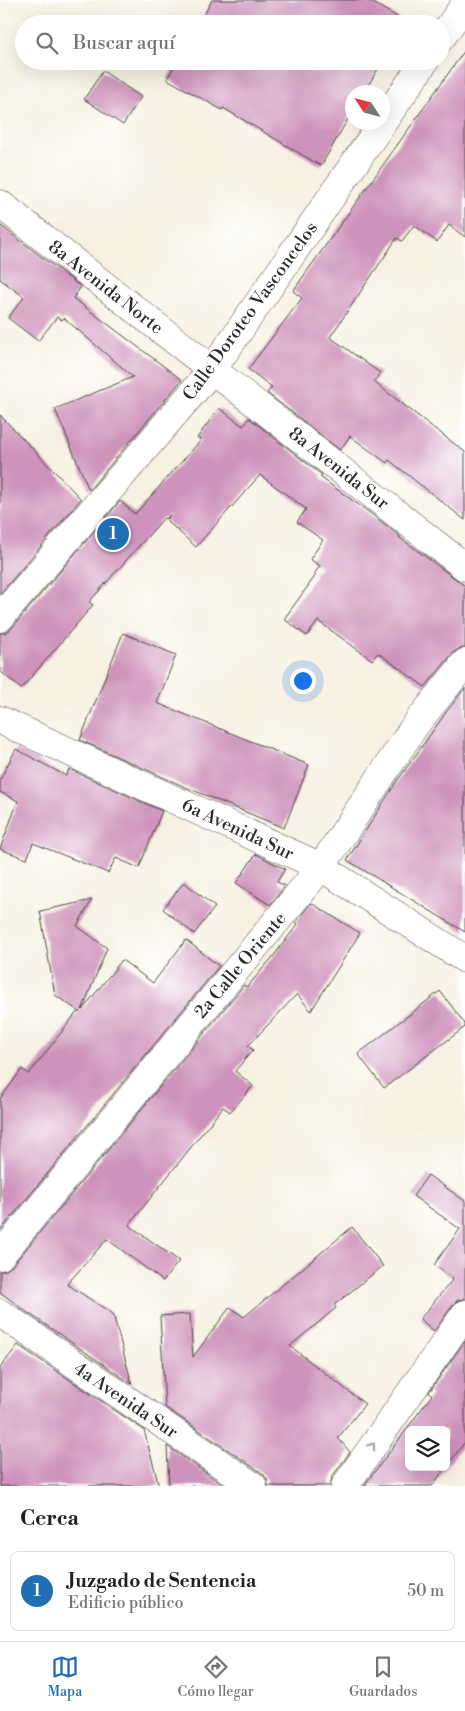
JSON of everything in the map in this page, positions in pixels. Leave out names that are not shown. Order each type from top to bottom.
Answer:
[{"type":"street","points":[[450,25],[465,4]]},
{"type":"street","name":"Calle Doroteo Vasconcelos","points":[[0,618],[212,370],[419,70]]},
{"type":"street","name":"8a Avenida Norte","points":[[0,204],[212,370]]},
{"type":"street","name":"8a Avenida Sur","points":[[212,370],[465,567]]},
{"type":"street","name":"2a Calle Oriente","points":[[0,1256],[321,867],[416,724],[465,663]]},
{"type":"street","name":"6a Avenida Sur","points":[[0,720],[321,867],[465,958]]},
{"type":"street","name":"4a Avenida Sur","points":[[0,1313],[253,1486]]},
{"type":"street","points":[[345,1486],[465,1314]]},
{"type":"building","points":[[212,0],[368,0],[394,15],[204,15]]},
{"type":"building","points":[[465,50],[465,237],[449,225],[437,242],[414,225],[402,241],[397,238],[330,337],[380,373],[374,382],[465,452],[465,520],[389,460],[387,463],[350,436],[340,450],[267,393],[272,387],[248,369],[302,298],[293,291]]},
{"type":"building","points":[[172,70],[377,70],[368,85],[345,85],[345,124],[321,166],[223,108],[222,110],[167,79]]},
{"type":"building","points":[[103,71],[141,97],[123,125],[84,99]]},
{"type":"building","points":[[0,225],[81,287],[73,298],[182,380],[89,490],[55,409],[133,377],[64,318],[62,320],[57,317],[38,341],[8,318],[24,297],[0,279]]},
{"type":"building","points":[[219,408],[243,426],[249,418],[322,475],[320,477],[465,586],[465,648],[453,653],[425,687],[378,653],[372,660],[318,621],[307,636],[284,619],[316,575],[314,574],[320,566],[310,559],[323,540],[297,522],[306,509],[260,475],[196,547],[167,521],[170,515],[166,519],[164,518],[89,602],[93,605],[21,689],[0,671],[0,633],[6,633],[12,628],[120,501],[135,514],[201,440],[197,438]]},
{"type":"building","points":[[0,415],[81,499],[0,594]]},
{"type":"building","points":[[123,633],[176,655],[157,703],[309,765],[284,828],[80,740]]},
{"type":"building","points":[[465,688],[465,932],[347,860],[395,784]]},
{"type":"building","points":[[16,749],[66,776],[69,769],[162,811],[139,868],[116,858],[108,873],[33,843],[27,859],[0,849],[18,801],[0,792],[0,779]]},
{"type":"building","points":[[256,854],[285,869],[277,882],[285,886],[270,905],[236,883]]},
{"type":"building","points":[[184,882],[215,907],[194,934],[163,909]]},
{"type":"building","points":[[92,900],[77,926],[107,948],[82,1010],[122,960],[153,983],[186,940],[219,966],[0,1231],[0,1099],[22,1069],[29,1074],[77,1012],[80,1012],[55,995],[40,911]]},
{"type":"building","points":[[311,903],[360,933],[311,1011],[297,994],[248,1046],[253,1050],[235,1071],[253,1086],[230,1112],[223,1107],[129,1225],[179,1261],[163,1281],[107,1239],[67,1284],[113,1314],[132,1384],[0,1292],[0,1271],[12,1266],[244,985],[247,987],[272,958],[298,924],[296,922]]},
{"type":"building","points":[[440,991],[465,1024],[465,1027],[384,1088],[358,1054]]},
{"type":"building","points":[[428,1175],[465,1201],[465,1299],[458,1300],[453,1305],[434,1331],[420,1319],[453,1279],[434,1265],[460,1229],[413,1196]]},
{"type":"building","points":[[352,1227],[383,1266],[334,1305],[336,1308],[290,1346],[365,1404],[338,1438],[350,1452],[332,1477],[330,1486],[268,1486],[267,1479],[262,1473],[165,1407],[160,1316],[190,1314],[193,1357],[230,1307],[244,1317]]},
{"type":"building","points":[[465,1341],[465,1442],[450,1462],[450,1426],[409,1426],[432,1395],[429,1392]]},
{"type":"building","points":[[18,1345],[144,1430],[159,1486],[0,1486],[0,1368]]},
{"type":"building","points":[[405,1431],[405,1471],[443,1471],[432,1486],[364,1486]]},
{"type":"building","points":[[167,1446],[225,1486],[169,1486]]},
{"type":"place","name":"Juzgado de Sentencia","points":[[113,534]]}]
